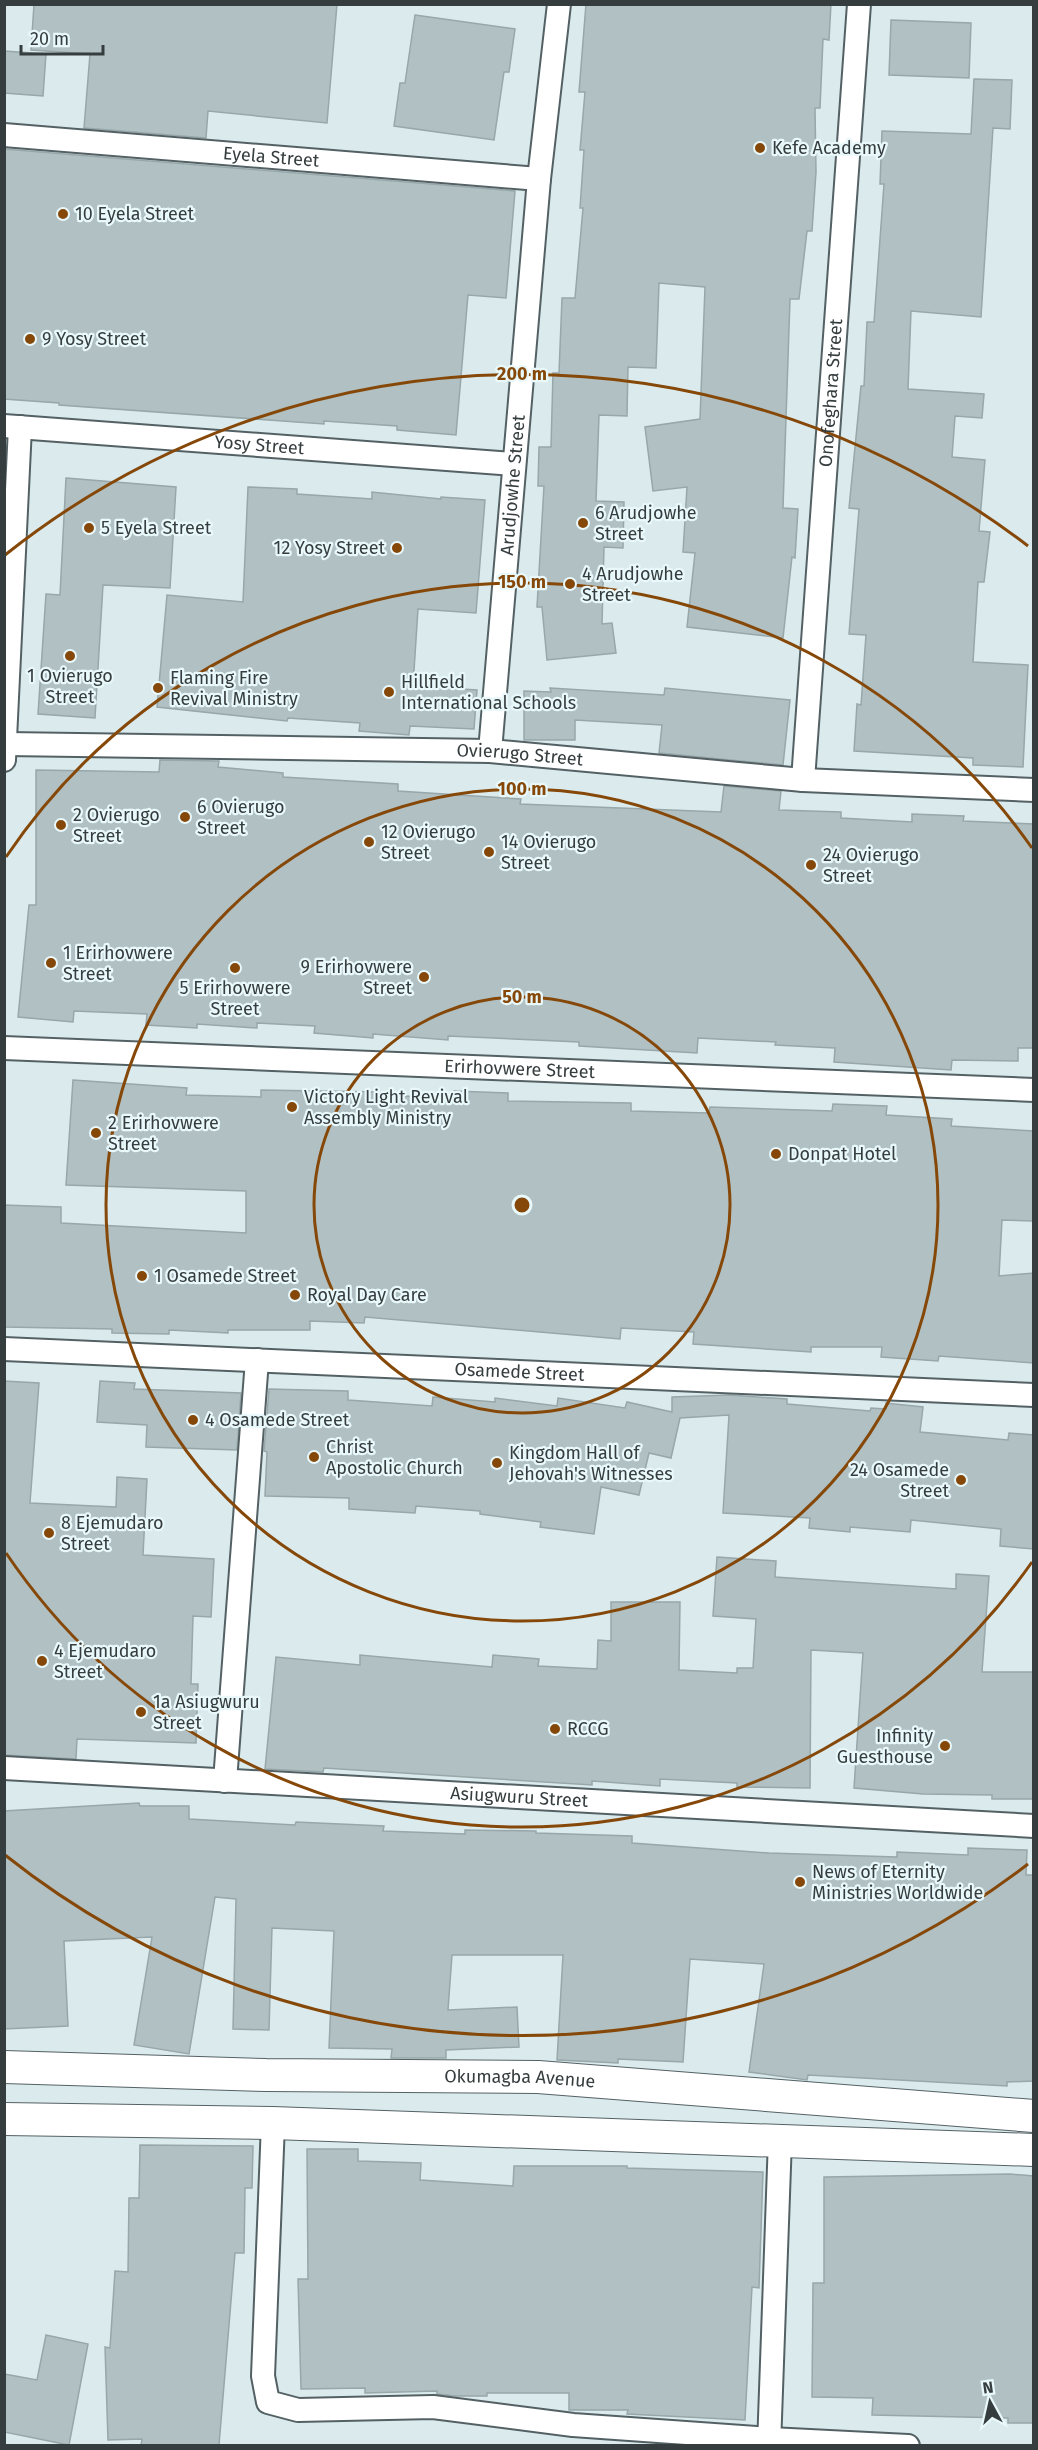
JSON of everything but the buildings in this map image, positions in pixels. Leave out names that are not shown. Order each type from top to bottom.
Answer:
[{"type":"main road","name":"Okumagba Avenue","points":[[4,2067],[266,2075],[538,2077],[1034,2116]]},
{"type":"main road","points":[[4,2119],[273,2123],[780,2139],[1034,2150]]},
{"type":"street","name":"Arudjowhe Street","points":[[490,751],[539,179],[559,4]]},
{"type":"street","name":"Onofeghara Street","points":[[803,780],[859,4]]},
{"type":"street","name":"Eyela Street","points":[[4,135],[539,179]]},
{"type":"street","name":"Yosy Street","points":[[12,427],[514,464]]},
{"type":"street","points":[[5,752],[12,427]]},
{"type":"street","name":"Ovierugo Street","points":[[5,752],[490,751],[803,780],[1034,790]]},
{"type":"street","name":"Erirhovwere Street","points":[[4,1048],[1034,1090]]},
{"type":"street","name":"Osamede Street","points":[[4,1349],[1034,1395]]},
{"type":"street","points":[[225,1781],[257,1360]]},
{"type":"street","name":"Asiugwuru Street","points":[[4,1768],[1034,1826]]},
{"type":"street","points":[[273,2123],[263,2376],[268,2402],[298,2410],[433,2407],[573,2425],[769,2442],[908,2445]]},
{"type":"street","points":[[769,2442],[780,2139]]},
{"type":"place","name":"Kefe Academy","points":[[760,148]]},
{"type":"place","name":"10 Eyela Street","points":[[63,214]]},
{"type":"place","name":"9 Yosy Street","points":[[30,339]]},
{"type":"place","name":"6 Arudjowhe Street","points":[[583,523]]},
{"type":"place","name":"5 Eyela Street","points":[[89,528]]},
{"type":"place","name":"12 Yosy Street","points":[[397,548]]},
{"type":"place","name":"4 Arudjowhe Street","points":[[570,584]]},
{"type":"place","name":"1 Ovierugo Street","points":[[70,656]]},
{"type":"place","name":"Flaming Fire Revival Ministry","points":[[158,688]]},
{"type":"place","name":"Hillfield International Schools","points":[[389,692]]},
{"type":"place","name":"6 Ovierugo Street","points":[[185,817]]},
{"type":"place","name":"2 Ovierugo Street","points":[[61,825]]},
{"type":"place","name":"12 Ovierugo Street","points":[[369,842]]},
{"type":"place","name":"14 Ovierugo Street","points":[[489,852]]},
{"type":"place","name":"24 Ovierugo Street","points":[[811,865]]},
{"type":"place","name":"1 Erirhovwere Street","points":[[51,963]]},
{"type":"place","name":"5 Erirhovwere Street","points":[[235,968]]},
{"type":"place","name":"9 Erirhovwere Street","points":[[424,977]]},
{"type":"place","name":"Victory Light Revival Assembly Ministry","points":[[292,1107]]},
{"type":"place","name":"2 Erirhovwere Street","points":[[96,1133]]},
{"type":"place","name":"Donpat Hotel","points":[[776,1154]]},
{"type":"place","name":"1 Osamede Street","points":[[142,1276]]},
{"type":"place","name":"Royal Day Care","points":[[295,1295]]},
{"type":"place","name":"4 Osamede Street","points":[[193,1420]]},
{"type":"place","name":"Christ Apostolic Church","points":[[314,1457]]},
{"type":"place","name":"Kingdom Hall of Jehovah's Witnesses","points":[[497,1463]]},
{"type":"place","name":"24 Osamede Street","points":[[961,1480]]},
{"type":"place","name":"8 Ejemudaro Street","points":[[49,1533]]},
{"type":"place","name":"4 Ejemudaro Street","points":[[42,1661]]},
{"type":"place","name":"1a Asiugwuru Street","points":[[141,1712]]},
{"type":"place","name":"RCCG","points":[[555,1729]]},
{"type":"place","name":"Infinity Guesthouse","points":[[945,1746]]},
{"type":"place","name":"News of Eternity Ministries Worldwide","points":[[800,1882]]}]
